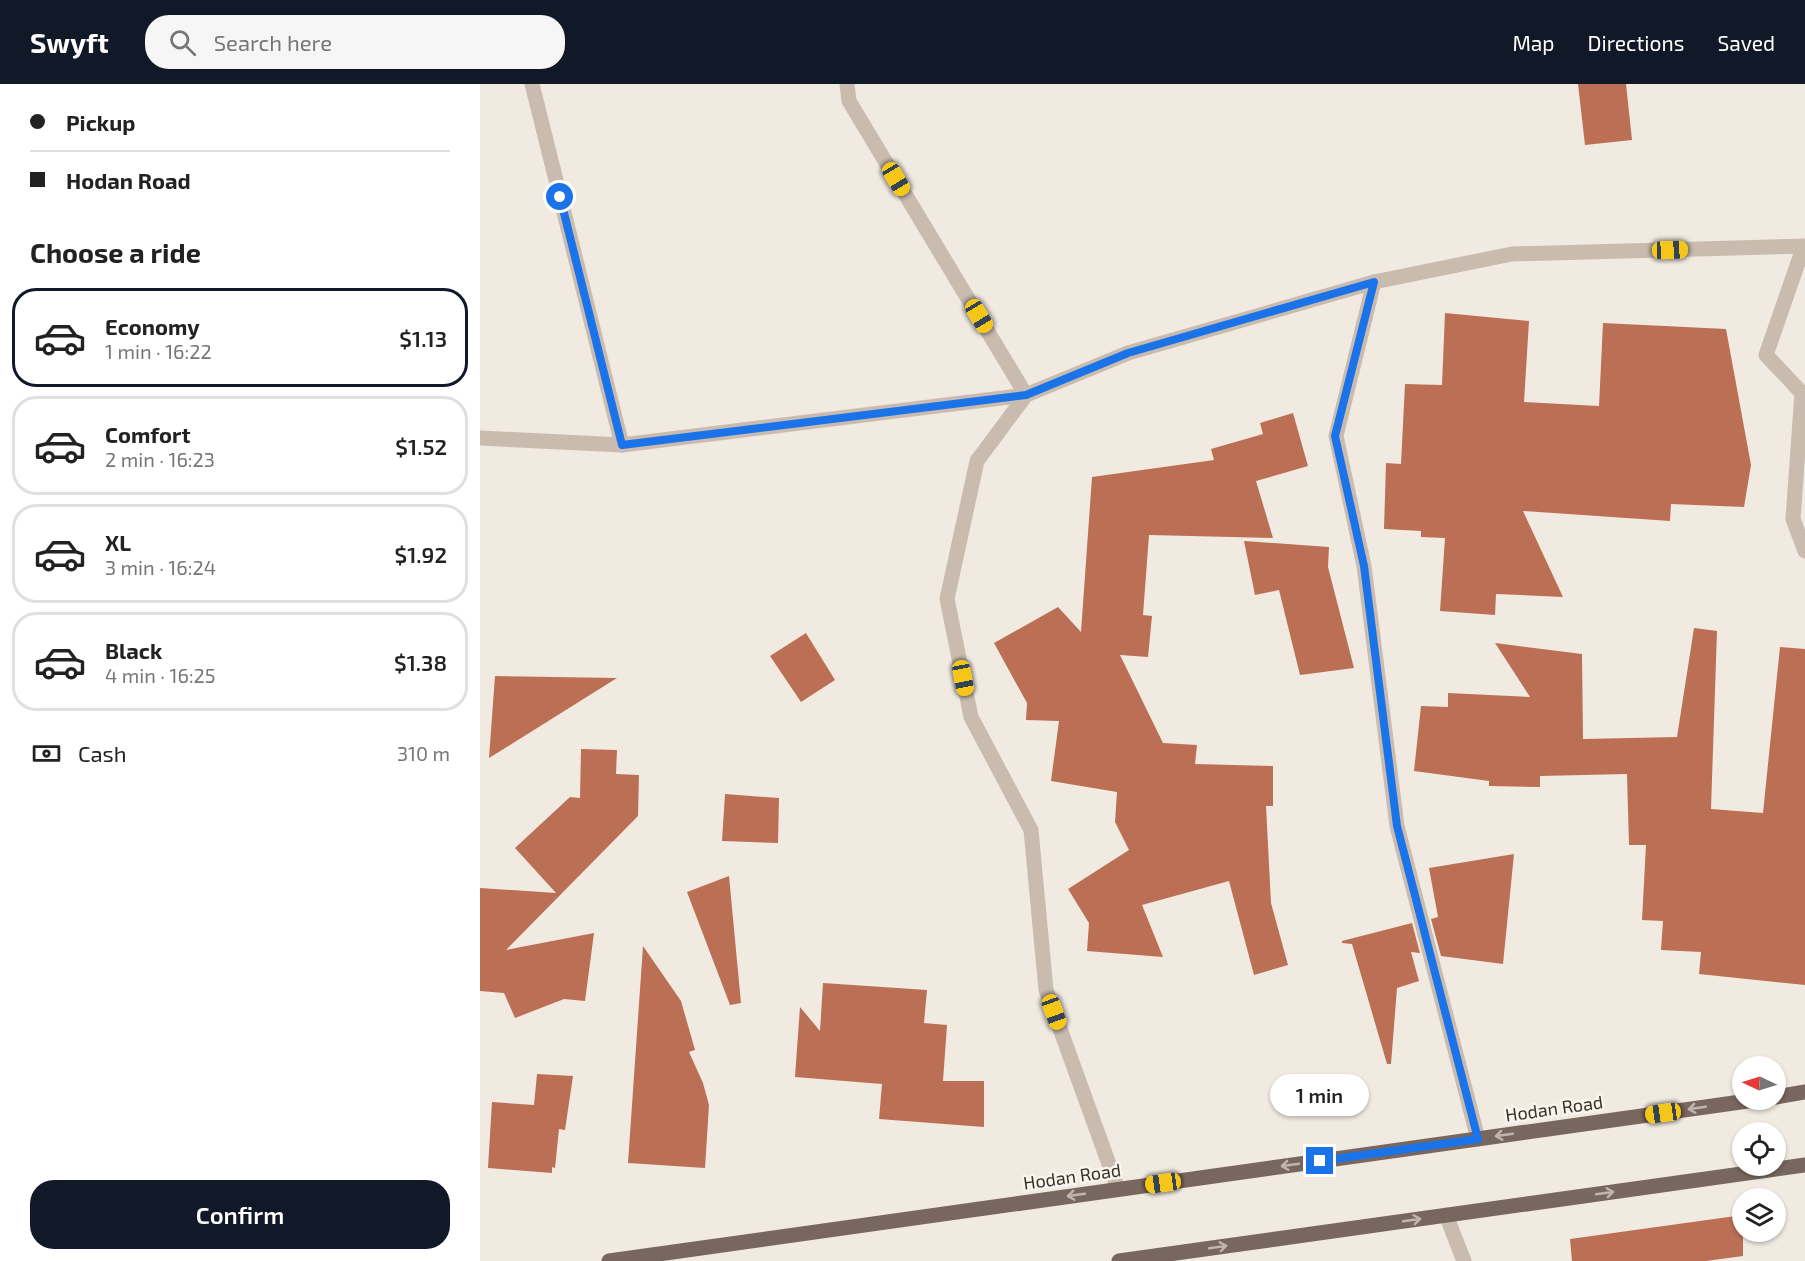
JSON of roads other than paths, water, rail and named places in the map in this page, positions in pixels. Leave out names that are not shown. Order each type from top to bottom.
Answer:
[{"type":"main road","points":[[1786,1095],[1805,1092]]},
{"type":"main road","name":"Hodan Road","points":[[609,1261],[1732,1103]]},
{"type":"main road","points":[[1119,1261],[1805,1165]]},
{"type":"street","points":[[532,84],[622,445]]},
{"type":"street","points":[[847,84],[849,101],[1026,395]]},
{"type":"street","points":[[480,438],[622,445],[1026,395],[1128,353],[1374,282],[1512,254],[1805,246]]},
{"type":"street","points":[[1805,255],[1800,257],[1766,355],[1802,393],[1793,519],[1805,551]]},
{"type":"street","points":[[1374,282],[1335,436],[1364,566],[1397,826],[1478,1139]]},
{"type":"street","points":[[1026,395],[977,461],[947,599],[971,717],[1031,830],[1046,990],[1118,1189]]},
{"type":"street","points":[[1446,1215],[1464,1261]]}]
